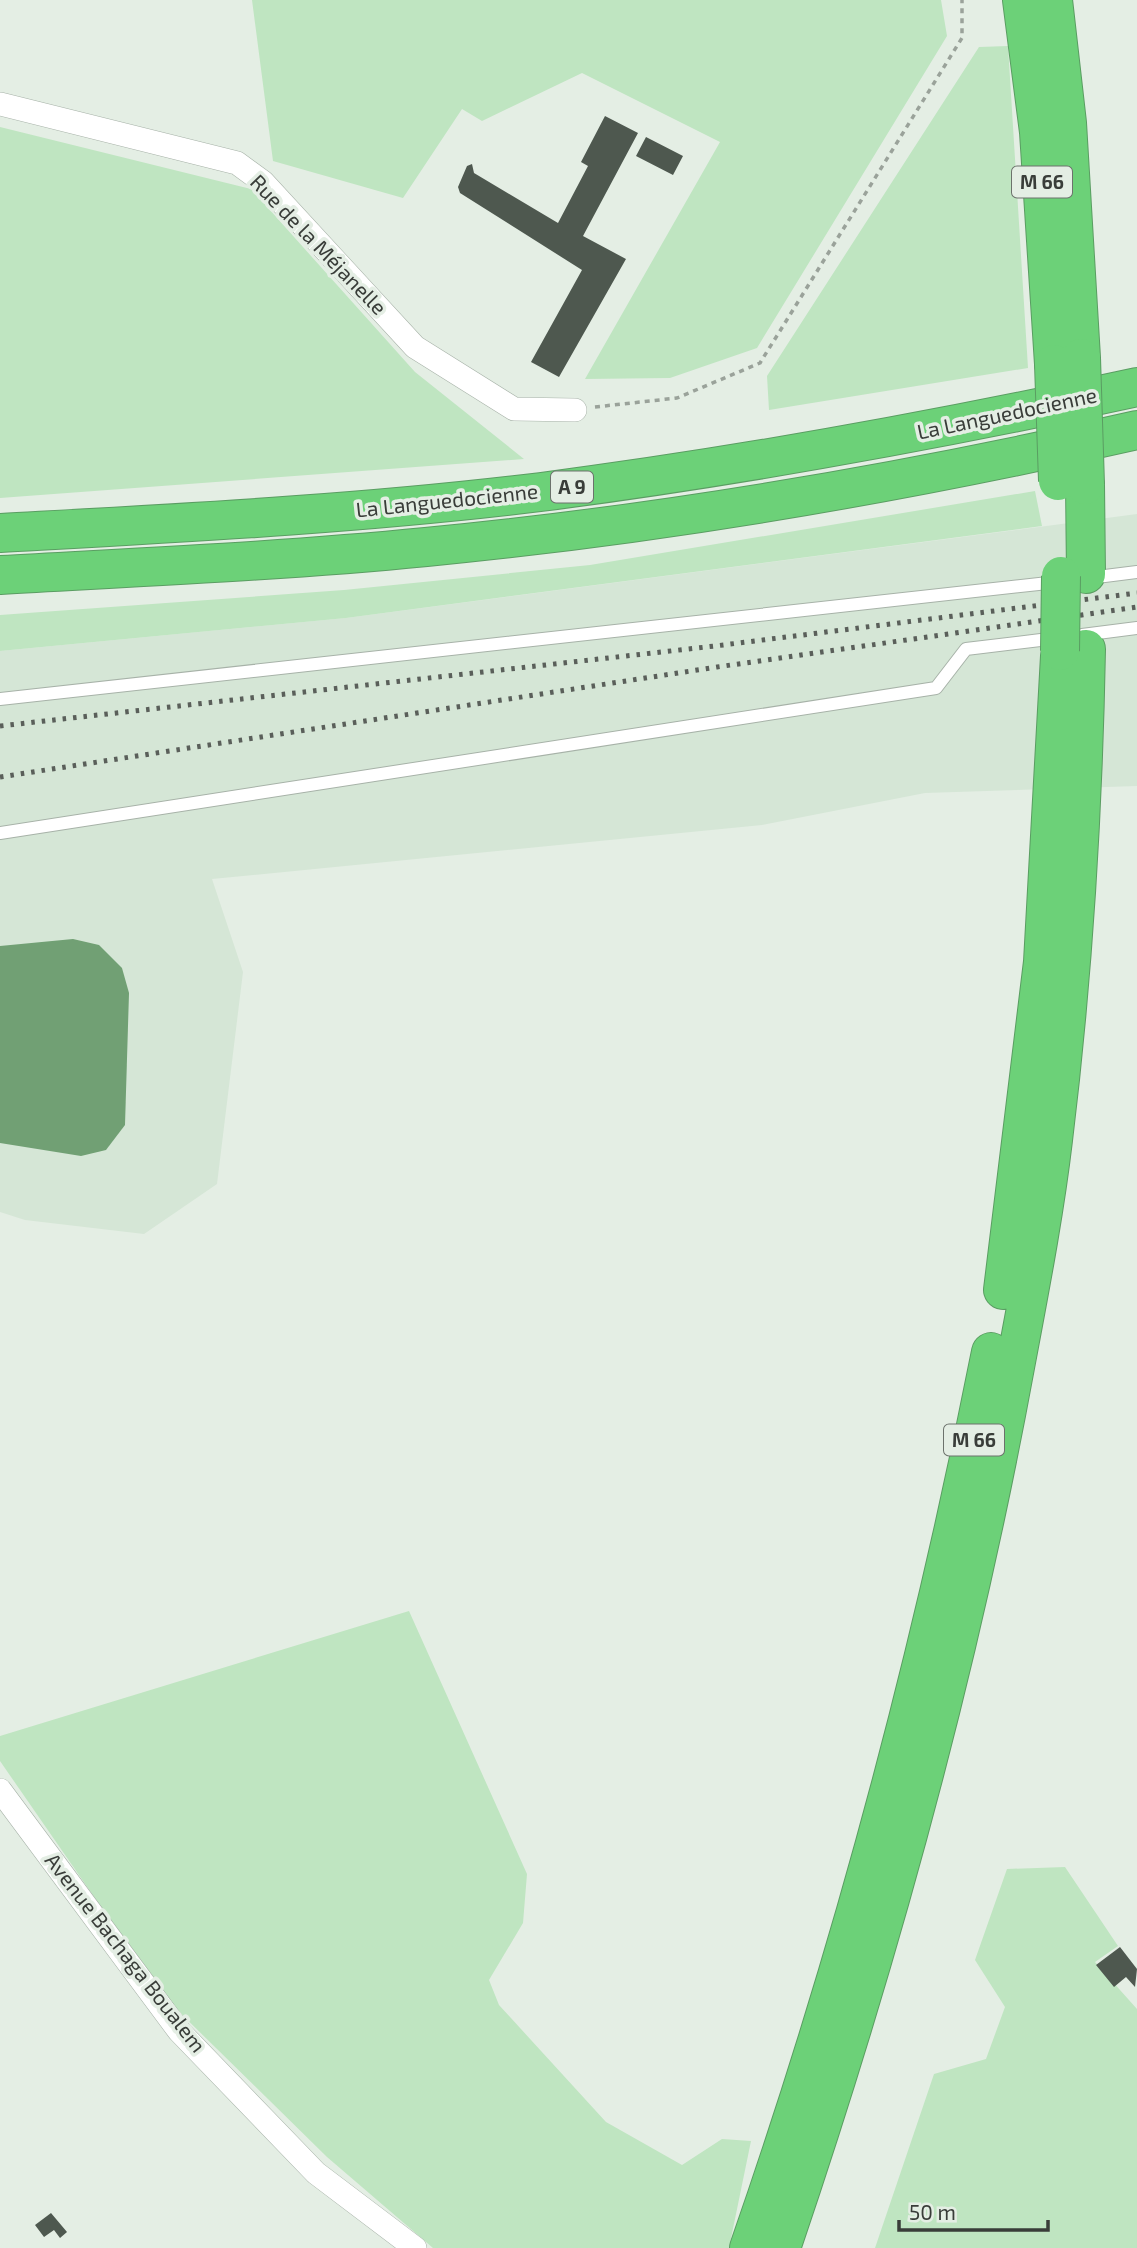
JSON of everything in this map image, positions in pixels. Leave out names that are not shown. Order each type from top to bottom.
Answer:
[{"type":"highway","name":"M 66","points":[[1022,0],[1068,361]]},
{"type":"highway","name":"M 66","points":[[749,2248],[826,2019],[918,1686],[959,1514],[1003,1289],[1043,962],[1073,650],[1067,123],[1053,0]]},
{"type":"highway","name":"La Languedocienne","points":[[0,533],[304,515],[551,490],[677,474],[879,440],[1137,387]]},
{"type":"highway","name":"La Languedocienne","points":[[0,575],[308,557],[542,534],[887,482],[1137,430]]},
{"type":"highway","name":"M 66","points":[[781,2248],[852,2030],[894,1882],[947,1688],[990,1504],[1053,1142],[1077,879],[1083,778],[1073,650]]},
{"type":"street","name":"Rue de la Méjanelle","points":[[0,104],[237,163],[263,182],[415,347],[514,408],[575,410]]},
{"type":"street","name":"Avenue Bachaga Boualem","points":[[0,1790],[179,2031],[316,2173],[415,2248]]},
{"type":"lane","points":[[0,699],[1137,572]]},
{"type":"lane","points":[[0,833],[936,688],[966,649],[1137,628]]},
{"type":"path","points":[[575,410],[677,398],[760,363],[962,38],[962,0]]},
{"type":"shaded area","points":[[252,0],[941,0],[947,36],[757,348],[670,378],[585,379],[720,142],[582,73],[482,121],[462,109],[403,198],[273,161]]},
{"type":"shaded area","points":[[1008,46],[1028,368],[769,410],[767,376],[979,47]]},
{"type":"shaded area","points":[[0,127],[251,189],[415,372],[524,459],[0,498]]},
{"type":"shaded area","points":[[1035,491],[1042,526],[346,618],[0,651],[0,615],[344,590],[590,565]]},
{"type":"shaded area","points":[[1137,514],[1137,786],[925,793],[762,825],[212,879],[243,972],[217,1184],[144,1234],[25,1220],[0,1212],[0,651],[346,618]]},
{"type":"shaded area","points":[[73,939],[99,945],[122,968],[129,993],[125,1125],[106,1150],[81,1156],[0,1143],[0,946]]},
{"type":"shaded area","points":[[409,1611],[527,1874],[523,1923],[489,1980],[499,2005],[606,2122],[682,2165],[722,2139],[751,2141],[729,2248],[433,2248],[327,2157],[162,1995],[0,1761],[0,1736]]},
{"type":"shaded area","points":[[1065,1867],[1118,1946],[1095,1962],[1137,2009],[1137,2248],[875,2248],[934,2074],[986,2059],[1005,2007],[975,1960],[1007,1869]]},
{"type":"building","points":[[605,116],[638,133],[583,236],[626,259],[559,377],[531,362],[582,270],[460,193],[458,187],[467,166],[472,164],[474,173],[558,223],[588,166],[581,162]]},
{"type":"building","points":[[646,137],[683,156],[673,175],[636,156]]},
{"type":"building","points":[[1120,1947],[1137,1969],[1135,1987],[1126,1977],[1114,1987],[1096,1965]]},
{"type":"building","points":[[51,2213],[67,2232],[60,2238],[54,2230],[44,2237],[35,2225]]},
{"type":"railway","points":[[0,726],[715,646],[1137,593]]},
{"type":"railway","points":[[0,777],[717,667],[1137,607]]}]
